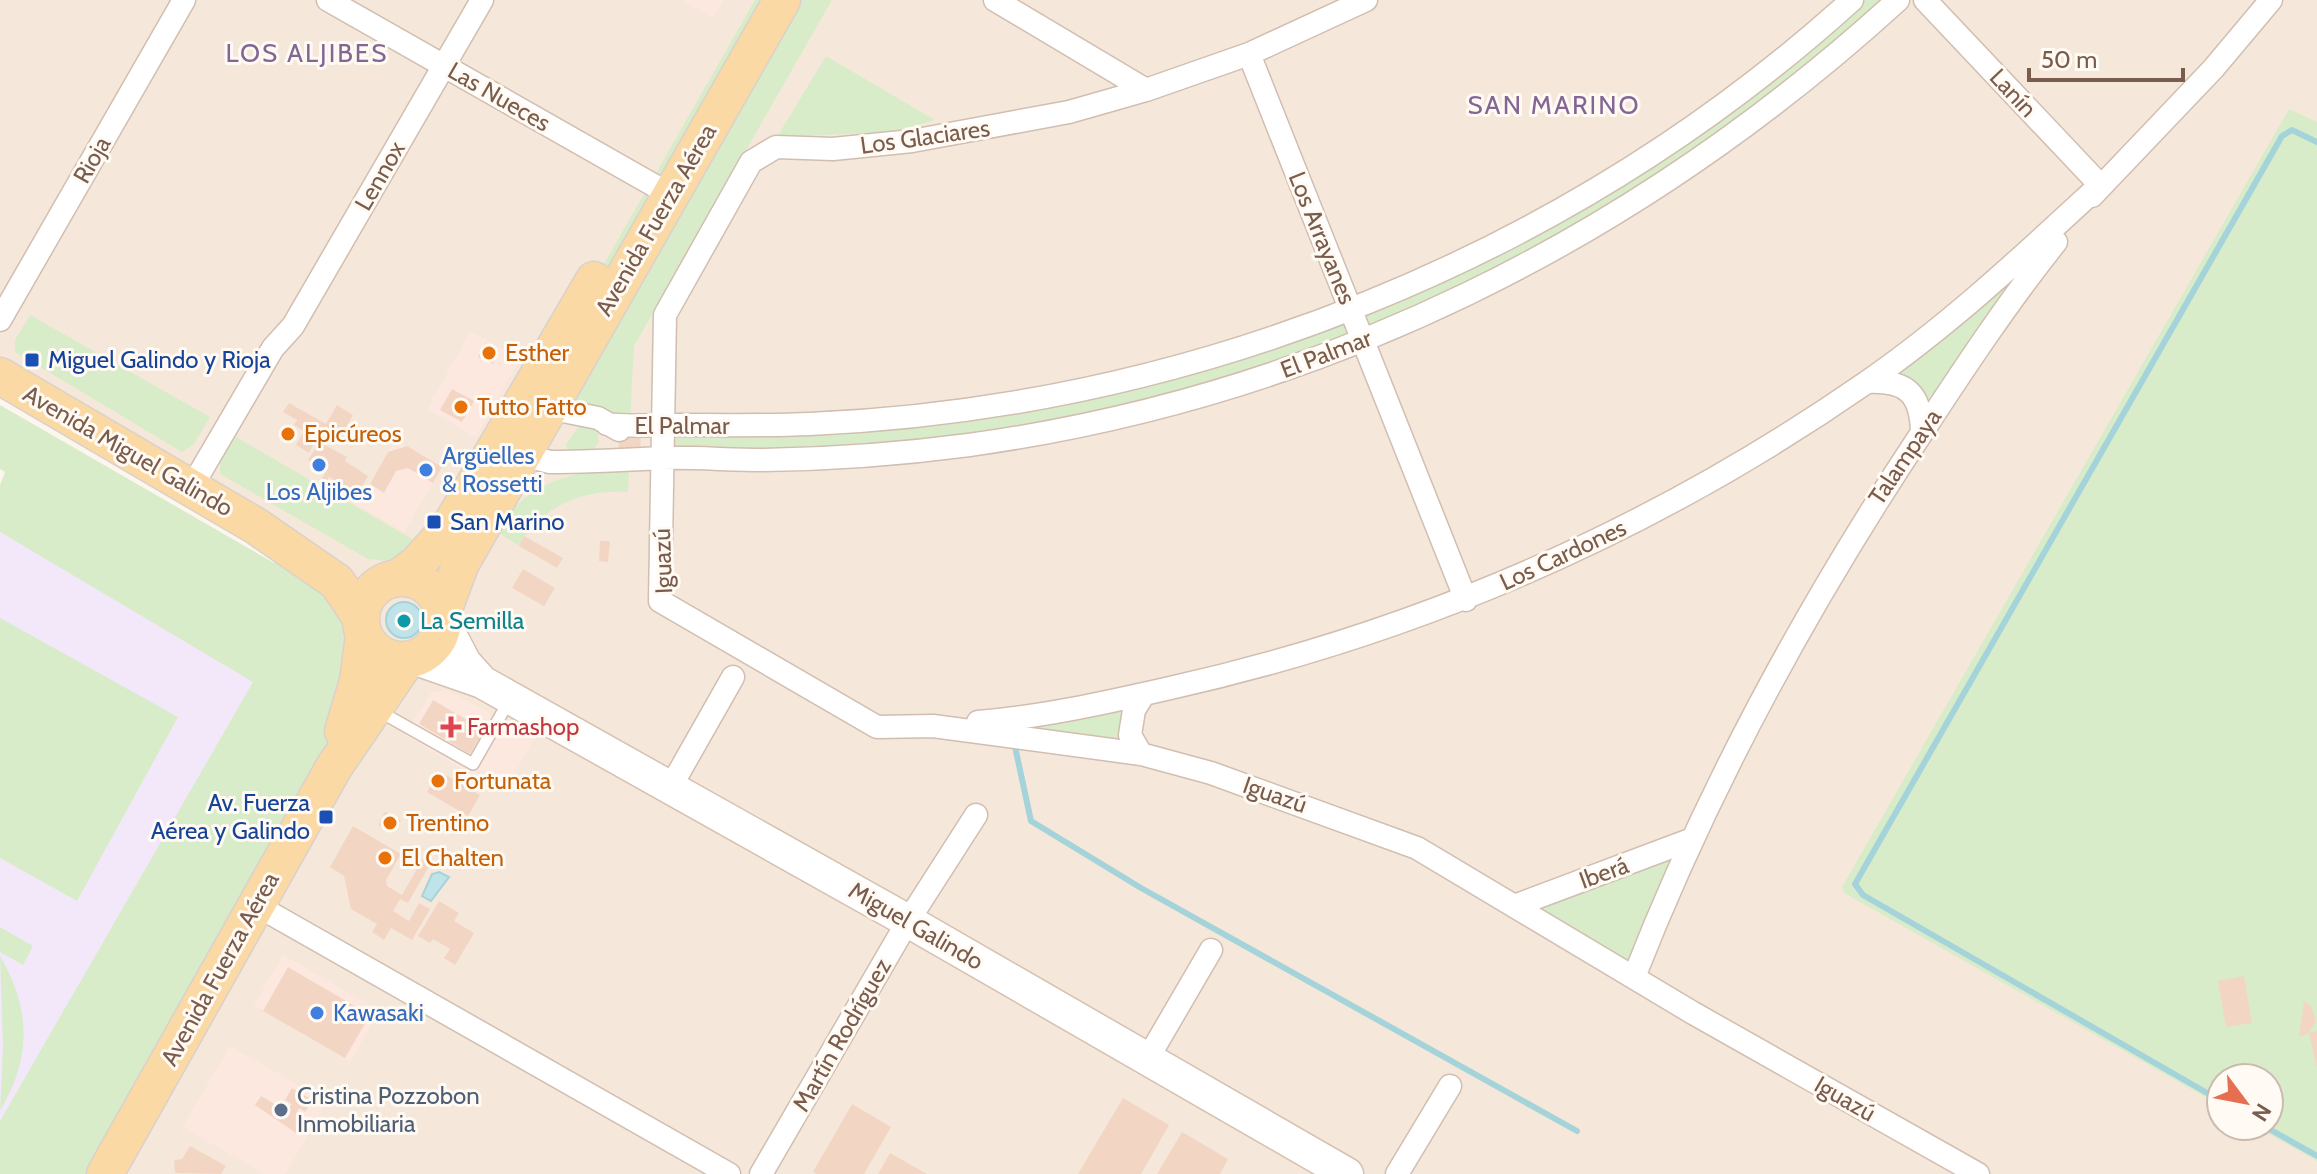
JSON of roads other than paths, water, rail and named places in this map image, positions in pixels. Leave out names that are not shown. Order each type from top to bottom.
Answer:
[{"type":"main road","name":"Avenida Fuerza Aérea","points":[[661,189],[755,0]]},
{"type":"main road","name":"Avenida Fuerza Aérea","points":[[105,1174],[336,764],[410,659],[434,645],[461,563],[512,446],[661,189],[782,0]]},
{"type":"main road","name":"Avenida Miguel Galindo","points":[[0,376],[256,526],[337,582],[363,626]]},
{"type":"main road","name":"Avenida Fuerza Aérea","points":[[336,764],[358,681],[363,626],[370,593],[417,564],[512,446]]},
{"type":"main road","name":"Avenida Miguel Galindo","points":[[256,526],[294,532],[361,568],[395,578]]},
{"type":"main road","points":[[395,578],[422,582],[431,589],[443,616]]},
{"type":"main road","name":"Miguel Galindo","points":[[443,616],[465,663],[482,682]]},
{"type":"main road","points":[[363,626],[381,654],[410,659]]},
{"type":"main road","name":"Miguel Galindo","points":[[410,659],[482,682],[908,921],[1347,1174]]},
{"type":"street","name":"Rioja","points":[[0,320],[184,0]]},
{"type":"street","name":"Las Nueces","points":[[328,0],[661,189]]},
{"type":"street","name":"Lennox","points":[[191,488],[273,348],[293,326],[438,62],[465,0]]},
{"type":"street","name":"Lennox","points":[[438,62],[482,0]]},
{"type":"street","points":[[995,0],[1146,90]]},
{"type":"street","name":"Los Glaciares","points":[[663,458],[665,315],[751,162],[776,147],[833,149],[944,136],[1069,112],[1146,90],[1249,54],[1366,0]]},
{"type":"street","name":"El Palmar","points":[[607,424],[763,426],[863,422],[1034,400],[1160,372],[1256,344],[1351,310],[1436,274],[1599,188],[1752,84],[1852,0]]},
{"type":"street","name":"El Palmar","points":[[512,446],[550,462],[605,458],[765,460],[867,456],[1055,430],[1170,405],[1268,376],[1451,304],[1616,215],[1770,109],[1898,0]]},
{"type":"street","name":"Lanín","points":[[1925,0],[2100,185]]},
{"type":"street","name":"Talampaya","points":[[1634,977],[1690,840],[1811,605],[1922,432],[2037,265],[2100,185],[2213,69],[2271,0]]},
{"type":"street","name":"Los Arrayanes","points":[[1249,54],[1466,600]]},
{"type":"street","name":"Los Cardones","points":[[933,726],[1023,718],[1144,694],[1282,661],[1466,600],[1568,556],[1670,503],[1867,382],[1987,290],[2100,185]]},
{"type":"street","points":[[1867,382],[1889,381],[1909,391],[1921,410],[1922,432]]},
{"type":"street","name":"El Palmar","points":[[536,405],[598,418],[619,430],[663,425]]},
{"type":"street","name":"El Palmar","points":[[605,458],[618,464],[640,465],[663,458]]},
{"type":"street","name":"Iguazú","points":[[663,458],[660,601],[877,727],[933,726],[1141,754],[1211,773],[1417,848],[1634,977],[1978,1174]]},
{"type":"street","points":[[670,788],[733,677]]},
{"type":"street","points":[[1141,754],[1130,735],[1134,710],[1144,694]]},
{"type":"street","name":"Martín Rodríguez","points":[[761,1174],[908,921],[976,815]]},
{"type":"street","name":"Iberá","points":[[1517,905],[1690,840]]},
{"type":"street","points":[[256,905],[729,1174]]},
{"type":"street","points":[[1148,1058],[1211,950]]},
{"type":"street","points":[[1397,1174],[1450,1086]]},
{"type":"lane","points":[[373,708],[473,764],[511,699]]},
{"type":"water","name":"La Semilla","points":[[404,602],[417,607],[422,620],[417,633],[404,638],[391,633],[386,620],[391,607]]},
{"type":"water","points":[[439,872],[449,877],[431,901],[422,896],[432,874]]},
{"type":"waterway","points":[[2205,1092],[1863,895],[1855,884],[2282,136],[2292,130],[2317,142]]},
{"type":"waterway","points":[[1014,742],[1031,821],[1141,888],[1577,1131]]},
{"type":"waterway","points":[[2285,1138],[2317,1156]]},
{"type":"place","name":"Esther","points":[[489,353]]},
{"type":"place","name":"Miguel Galindo y Rioja","points":[[32,360]]},
{"type":"place","name":"Tutto Fatto","points":[[461,407]]},
{"type":"place","name":"Epicúreos","points":[[288,434]]},
{"type":"place","name":"Los Aljibes","points":[[319,465]]},
{"type":"place","name":"Argüelles & Rossetti","points":[[426,470]]},
{"type":"place","name":"San Marino","points":[[434,522]]},
{"type":"place","name":"La Semilla","points":[[404,621]]},
{"type":"place","name":"Farmashop","points":[[451,727]]},
{"type":"place","name":"Fortunata","points":[[438,781]]},
{"type":"place","name":"Av. Fuerza Aérea y Galindo","points":[[326,817]]},
{"type":"place","name":"Trentino","points":[[390,823]]},
{"type":"place","name":"El Chalten","points":[[385,858]]},
{"type":"place","name":"Kawasaki","points":[[317,1013]]},
{"type":"place","name":"Cristina Pozzobon Inmobiliaria","points":[[281,1110]]},
{"type":"district","name":"LOS ALJIBES","points":[[307,53]]},
{"type":"district","name":"SAN MARINO","points":[[1554,105]]}]
